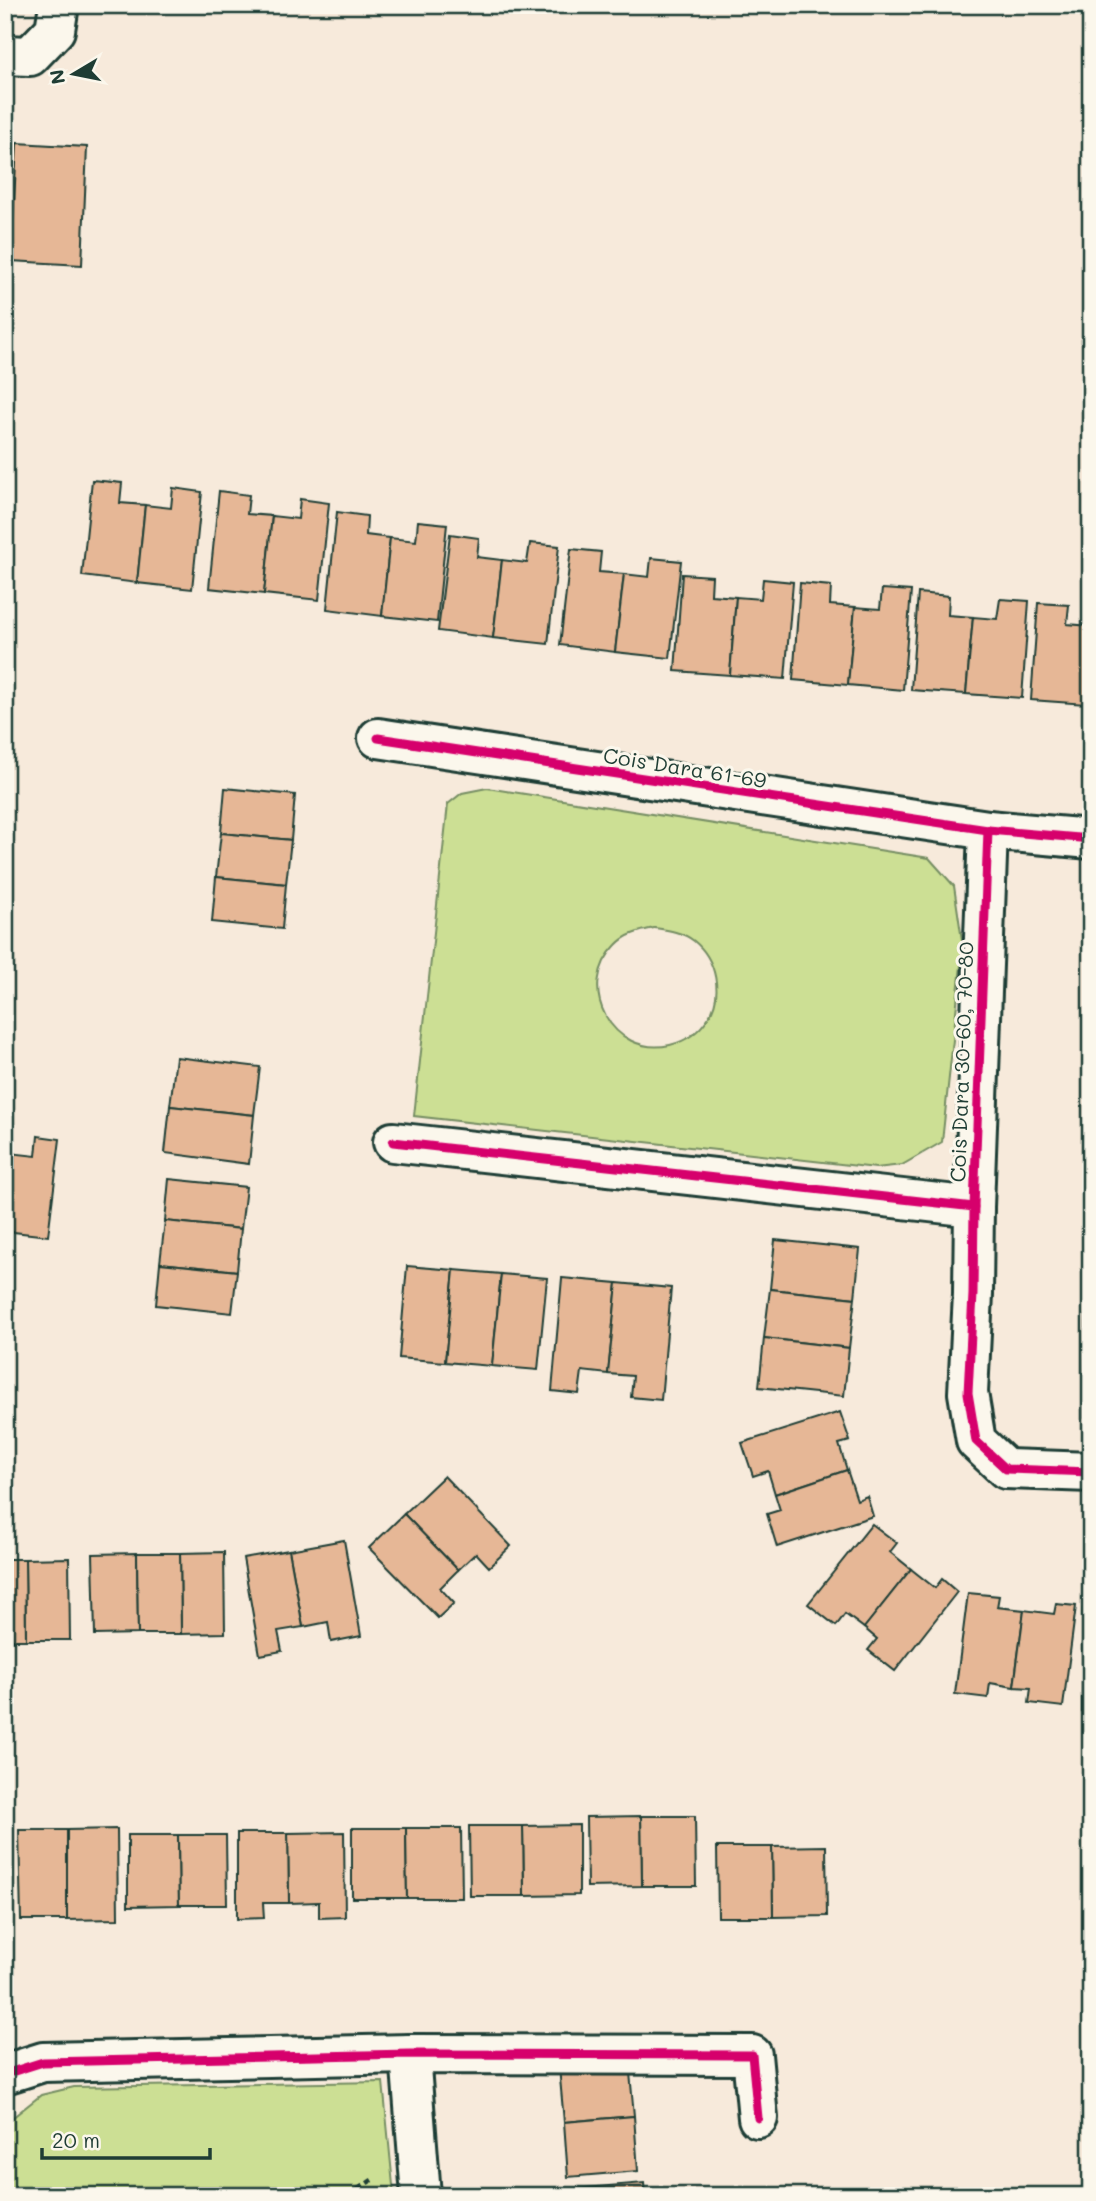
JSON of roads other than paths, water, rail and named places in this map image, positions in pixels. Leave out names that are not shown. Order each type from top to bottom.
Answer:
[{"type":"street","points":[[5,55],[30,56],[55,30],[59,5]]},
{"type":"street","name":"Cois Dara 61-69","points":[[378,738],[988,830]]},
{"type":"street","points":[[988,830],[1091,839]]},
{"type":"street","name":"Cois Dara 30-60, 70-80","points":[[988,830],[968,1392],[976,1441],[1006,1469],[1091,1472]]},
{"type":"street","points":[[393,1142],[974,1207]]},
{"type":"street","points":[[410,2054],[421,2196]]},
{"type":"street","points":[[5,2074],[43,2062],[410,2054],[752,2055],[758,2118]]}]
